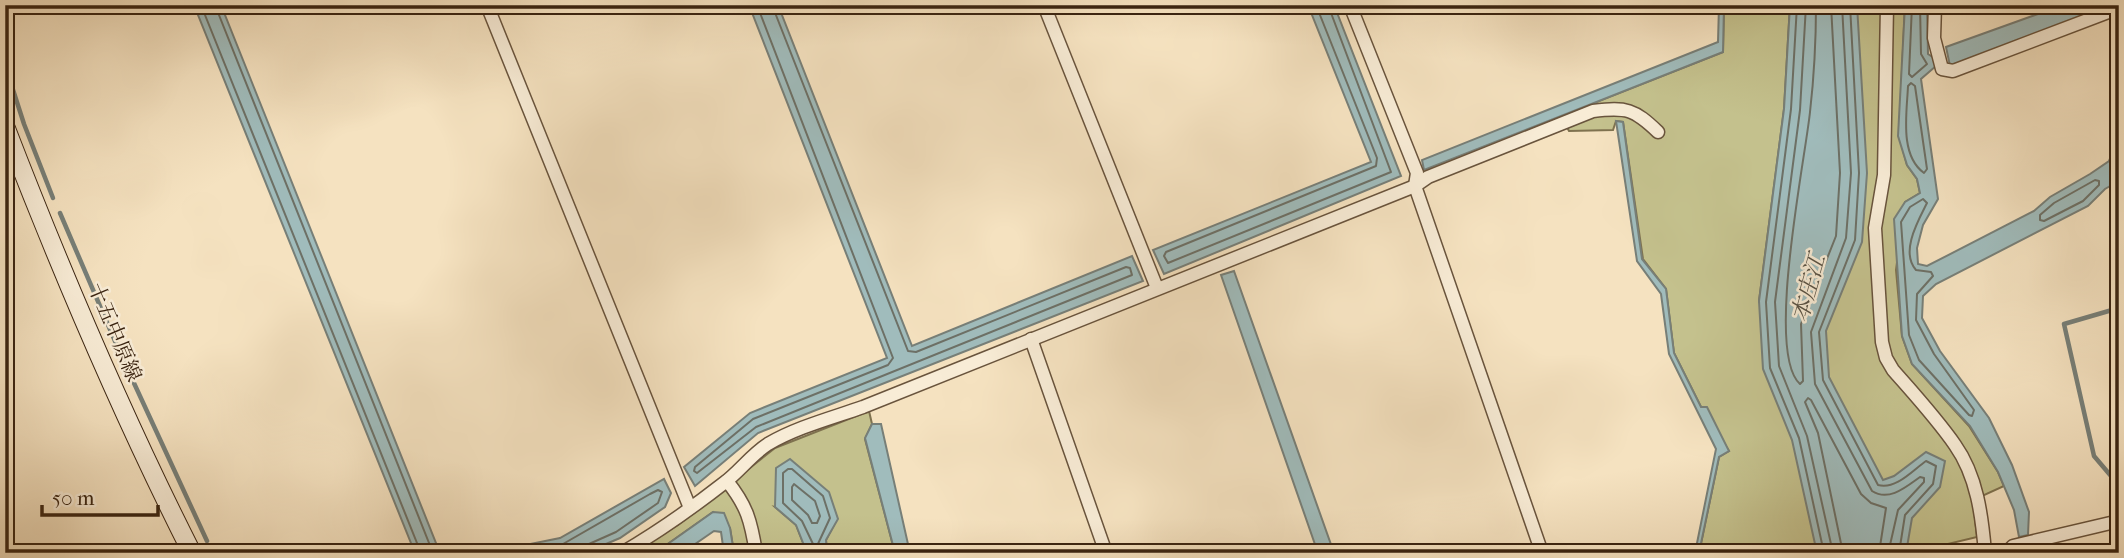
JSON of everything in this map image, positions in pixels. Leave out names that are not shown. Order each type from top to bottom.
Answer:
[{"type":"main road","name":"十五中原線","points":[[5,126],[38,212],[132,429],[192,553]]},
{"type":"street","points":[[487,5],[690,508]]},
{"type":"street","points":[[1044,5],[1157,288]]},
{"type":"street","points":[[1350,5],[1417,173],[1415,186],[1542,553]]},
{"type":"street","points":[[1887,5],[1884,175],[1875,228],[1882,342],[1886,358],[1893,370],[1956,446],[1970,476],[1981,512],[1985,553]]},
{"type":"street","points":[[1935,5],[1934,38],[1942,69],[1953,71],[2119,8]]},
{"type":"street","points":[[622,553],[727,481],[749,458],[770,443],[1415,186],[1427,177],[1593,111],[1616,108],[1639,113],[1658,132]]},
{"type":"street","points":[[1031,339],[1105,553]]},
{"type":"street","points":[[727,481],[741,499],[750,517],[756,553]]},
{"type":"street","points":[[2010,549],[2034,540],[2119,522]]},
{"type":"shaded area","points":[[1724,5],[1790,5],[1784,109],[1759,301],[1846,553],[1699,553],[1719,457],[1729,451],[1701,407],[1674,353],[1666,289],[1643,259],[1623,122],[1616,121],[1613,130],[1569,131],[1561,116],[1723,52]]},
{"type":"shaded area","points":[[1835,5],[1905,5],[1899,136],[1907,165],[1917,179],[1920,193],[1905,202],[1896,270],[1902,336],[1912,364],[1969,426],[2004,486],[1973,500],[1977,537],[1935,547],[1933,553],[1893,553],[1889,499],[1815,378],[1813,308]]},
{"type":"shaded area","points":[[869,411],[872,424],[865,439],[895,553],[827,553],[826,540],[837,519],[775,507],[796,525],[807,553],[734,553],[730,528],[713,512],[655,553],[631,553],[678,525],[775,448]]},
{"type":"water","points":[[194,5],[221,5],[438,548],[495,551],[560,538],[664,479],[671,493],[665,507],[620,538],[585,553],[415,553]]},
{"type":"water","points":[[749,5],[778,5],[912,346],[1132,256],[1143,281],[758,433],[695,486],[684,467],[750,413],[887,358]]},
{"type":"water","points":[[1308,5],[1334,5],[1401,176],[1164,274],[1153,250],[1371,162]]},
{"type":"water","points":[[1719,5],[1724,5],[1723,52],[1424,170],[1422,160],[1718,42]]},
{"type":"water","name":"本庄江","points":[[1790,5],[1857,5],[1867,173],[1862,242],[1826,331],[1829,377],[1883,480],[1894,476],[1926,452],[1945,461],[1940,487],[1912,518],[1906,553],[1817,553],[1792,440],[1763,369],[1759,301],[1784,109]]},
{"type":"water","points":[[1905,5],[1927,5],[1928,54],[1934,58],[1936,66],[1921,79],[1938,199],[1923,225],[1917,248],[1918,264],[1927,266],[2034,211],[2050,197],[2109,161],[2119,138],[2119,181],[2105,189],[2088,206],[1936,284],[1923,296],[1922,318],[1940,351],[1989,418],[2012,465],[2029,512],[2028,535],[2019,537],[2014,510],[1998,472],[1970,426],[1912,364],[1902,336],[1894,219],[1905,202],[1920,193],[1917,179],[1907,165],[1898,136]]},
{"type":"water","points":[[2063,5],[2113,5],[1950,66],[1946,47]]},
{"type":"water","points":[[1616,121],[1623,122],[1642,259],[1666,289],[1674,353],[1701,407],[1707,407],[1729,451],[1719,457],[1699,553],[1695,553],[1716,449],[1669,354],[1661,294],[1637,261]]},
{"type":"water","points":[[1234,271],[1334,553],[1318,553],[1221,275]]},
{"type":"water","points":[[872,424],[881,424],[910,553],[895,553],[865,438]]},
{"type":"water","points":[[790,459],[829,492],[838,519],[826,540],[827,553],[807,553],[796,525],[775,507],[776,468]]},
{"type":"water","points":[[713,512],[724,513],[730,528],[734,553],[724,553],[721,532],[714,531],[682,553],[655,553]]},
{"type":"waterway","points":[[5,65],[24,124],[53,198]]},
{"type":"waterway","points":[[60,213],[121,355],[207,541]]},
{"type":"waterway","points":[[2117,515],[2111,476],[2094,456],[2064,324],[2119,308]]}]
